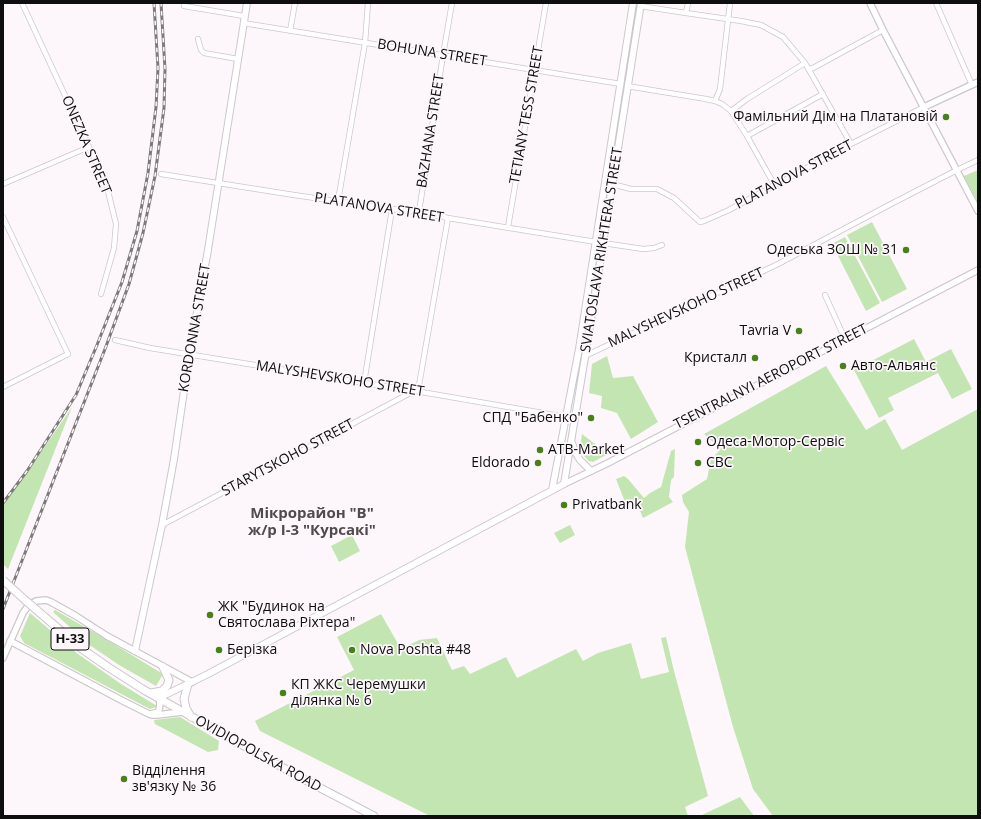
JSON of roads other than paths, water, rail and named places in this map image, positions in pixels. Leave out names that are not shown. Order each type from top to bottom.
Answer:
[{"type":"main road","name":"KORDONNA STREET","points":[[135,651],[162,525],[174,459],[219,183],[246,3]]},
{"type":"main road","name":"SVIATOSLAVA RIKHTERA STREET","points":[[552,490],[579,349],[633,3]]},
{"type":"main road","name":"SVIATOSLAVA RIKHTERA STREET","points":[[564,484],[640,5]]},
{"type":"main road","points":[[571,442],[580,460],[591,471]]},
{"type":"main road","points":[[159,698],[190,683],[564,484]]},
{"type":"main road","name":"Н-33","points":[[3,580],[82,649],[147,692]]},
{"type":"main road","points":[[147,692],[162,691],[167,686],[169,680],[163,667]]},
{"type":"main road","points":[[190,683],[184,699],[186,708],[191,717]]},
{"type":"main road","name":"OVIDIOPOLSKA ROAD","points":[[147,692],[305,780],[374,816]]},
{"type":"street","name":"ONEZKA STREET","points":[[22,3],[107,187],[116,224],[114,248],[101,294]]},
{"type":"street","points":[[290,31],[295,3]]},
{"type":"street","points":[[338,202],[365,43],[368,3]]},
{"type":"street","name":"BAZHANA STREET","points":[[418,212],[452,3]]},
{"type":"street","name":"TETIANY TESS STREET","points":[[508,228],[546,3]]},
{"type":"street","points":[[686,13],[688,3]]},
{"type":"street","points":[[715,101],[720,89],[730,3]]},
{"type":"street","points":[[870,3],[978,211]]},
{"type":"street","points":[[936,3],[972,85]]},
{"type":"street","points":[[184,5],[244,16]]},
{"type":"street","points":[[640,5],[761,25],[783,37],[805,63],[850,144]]},
{"type":"street","name":"BOHUNA STREET","points":[[243,23],[620,84]]},
{"type":"street","points":[[808,69],[813,68],[883,30]]},
{"type":"street","points":[[198,39],[201,50],[204,53],[238,58]]},
{"type":"street","points":[[731,111],[747,99],[805,63]]},
{"type":"street","name":"PLATANOVA STREET","points":[[612,184],[631,189],[657,189],[674,198],[700,222],[704,221],[775,186],[850,144],[978,82]]},
{"type":"street","points":[[628,86],[715,101],[722,104],[731,111],[775,186]]},
{"type":"street","points":[[746,136],[823,94]]},
{"type":"street","points":[[3,184],[89,147]]},
{"type":"street","name":"MALYSHEVSKOHO STREET","points":[[585,356],[778,264],[978,160]]},
{"type":"street","name":"PLATANOVA STREET","points":[[161,174],[392,210],[418,212],[596,242]]},
{"type":"street","points":[[364,383],[392,210]]},
{"type":"street","points":[[3,217],[68,354],[3,386]]},
{"type":"street","points":[[416,391],[448,218]]},
{"type":"street","points":[[603,243],[644,249],[662,245]]},
{"type":"street","name":"TSENTRALNYI AEROPORT STREET","points":[[564,484],[978,270]]},
{"type":"street","points":[[825,295],[845,339]]},
{"type":"street","name":"MALYSHEVSKOHO STREET","points":[[115,340],[190,355],[416,391],[566,417]]},
{"type":"street","name":"STARYTSKOHO STREET","points":[[162,525],[416,391]]},
{"type":"street","points":[[3,658],[23,613],[28,606],[36,601],[46,600],[190,683]]},
{"type":"street","points":[[10,641],[149,714],[157,715],[182,712]]},
{"type":"street","points":[[149,714],[155,713],[159,710],[159,698]]},
{"type":"railway","points":[[3,503],[27,471],[76,395],[122,282],[137,231],[148,173],[156,107],[158,68],[154,3]]},
{"type":"railway","points":[[3,609],[105,349],[129,284],[143,233],[155,176],[164,108],[165,69],[161,3]]},
{"type":"place","name":"Фамільний Дім на Платановій","points":[[946,117]]},
{"type":"place","name":"Одеська ЗОШ № 31","points":[[906,250]]},
{"type":"place","name":"Tavria V","points":[[799,331]]},
{"type":"place","name":"Кристалл","points":[[755,358]]},
{"type":"place","name":"Авто-Альянс","points":[[843,366]]},
{"type":"place","name":"СПД \"Бабенко\"","points":[[591,418]]},
{"type":"place","name":"Одеса-Мотор-Сервіс","points":[[698,442]]},
{"type":"place","name":"ATB-Market","points":[[540,450]]},
{"type":"place","name":"Eldorado","points":[[538,463]]},
{"type":"place","name":"СВС","points":[[698,463]]},
{"type":"place","name":"Privatbank","points":[[564,505]]},
{"type":"place","name":"ЖК \"Будинок на Святослава Ріхтера\"","points":[[210,615]]},
{"type":"place","name":"Берізка","points":[[219,650]]},
{"type":"place","name":"Nova Poshta #48","points":[[352,650]]},
{"type":"place","name":"КП ЖКС Черемушки ділянка № 6","points":[[283,693]]},
{"type":"place","name":"Відділення зв'язку № 36","points":[[124,779]]},
{"type":"district","name":"Мікрорайон \"В\" ж/р I-3 \"Курсакі\"","points":[[312,522]]}]
